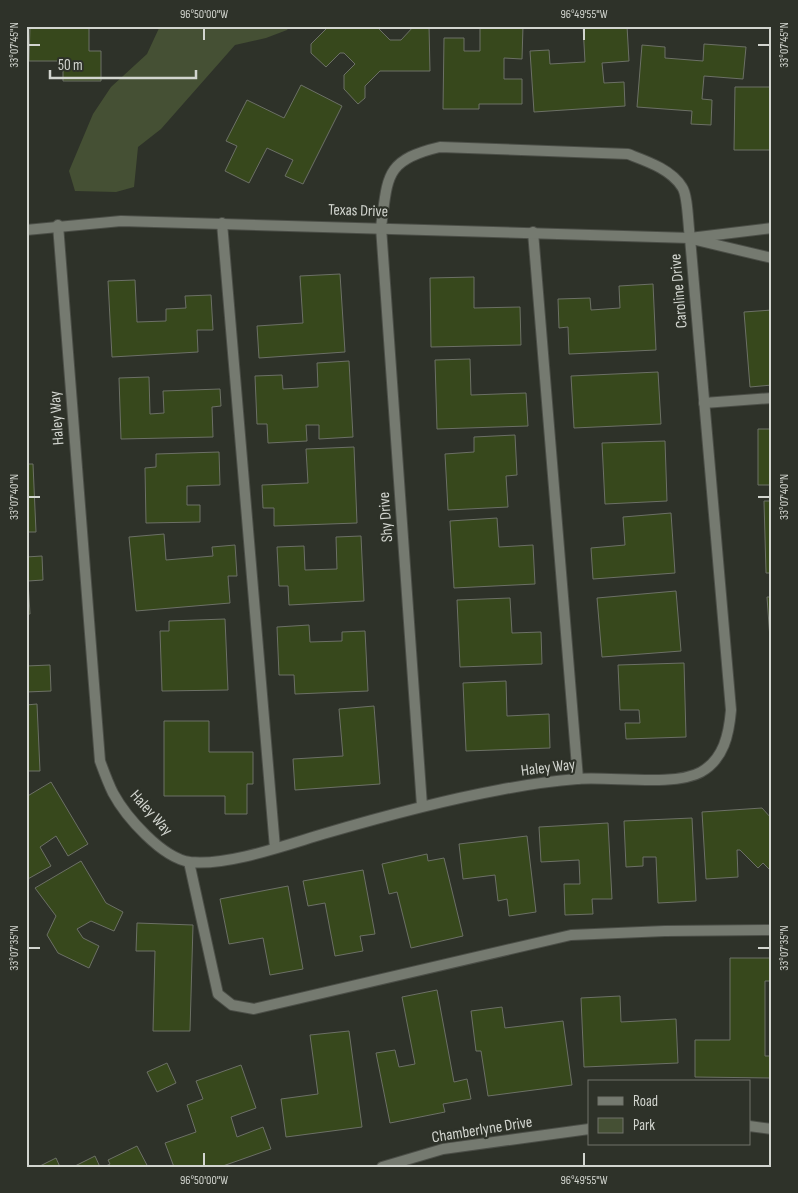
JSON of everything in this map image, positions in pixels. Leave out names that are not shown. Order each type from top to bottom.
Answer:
[{"type":"street","name":"Caroline Drive","points":[[381,227],[388,179],[399,163],[420,152],[440,147],[628,154],[651,163],[669,174],[683,188],[690,238],[731,710],[729,733],[720,756]]},
{"type":"street","name":"Texas Drive","points":[[26,230],[58,225],[121,221],[381,227],[690,238],[772,228]]},
{"type":"street","points":[[222,223],[275,848]]},
{"type":"street","name":"Haley Way","points":[[58,225],[93,692],[100,761],[114,794],[132,820],[151,840],[172,855],[189,862],[211,862],[275,848],[422,806],[500,790],[578,778],[678,778],[701,772],[720,756]]},
{"type":"street","name":"Shy Drive","points":[[381,227],[422,806]]},
{"type":"street","points":[[533,232],[578,778]]},
{"type":"street","name":"Texas Drive","points":[[690,238],[772,258]]},
{"type":"street","points":[[704,403],[772,398]]},
{"type":"street","points":[[189,862],[218,994],[232,1005],[254,1008],[571,936],[665,931],[772,930]]},
{"type":"street","points":[[750,1126],[772,1129]]},
{"type":"street","name":"Chamberlyne Drive","points":[[382,1167],[443,1149],[588,1129]]},
{"type":"green space","points":[[160,26],[290,26],[287,30],[266,38],[235,45],[161,129],[138,147],[134,187],[116,192],[75,191],[69,171],[93,114],[111,87],[147,54]]},
{"type":"building","points":[[30,26],[89,26],[89,51],[101,51],[101,81],[63,81],[63,61],[29,61]]},
{"type":"building","points":[[329,26],[376,26],[390,40],[401,40],[414,26],[429,26],[430,71],[380,71],[365,86],[365,98],[358,104],[344,89],[344,75],[355,64],[344,53],[340,53],[326,67],[311,53],[311,44]]},
{"type":"building","points":[[480,26],[523,26],[522,59],[504,58],[504,79],[522,79],[522,104],[479,104],[479,109],[443,109],[444,38],[464,38],[464,51],[480,51]]},
{"type":"building","points":[[583,26],[627,26],[629,61],[602,63],[604,83],[624,82],[625,106],[534,112],[530,51],[549,50],[550,64],[585,62]]},
{"type":"building","points":[[704,44],[746,47],[743,79],[704,76],[702,99],[712,100],[711,125],[691,124],[692,111],[637,107],[642,45],[665,47],[665,58],[703,61]]},
{"type":"building","points":[[301,85],[342,106],[303,184],[285,176],[293,160],[267,148],[249,183],[225,171],[237,146],[226,141],[247,100],[284,118]]},
{"type":"building","points":[[735,87],[771,87],[772,167],[770,167],[770,150],[734,150]]},
{"type":"building","points":[[340,274],[345,352],[259,358],[257,326],[303,323],[300,276]]},
{"type":"building","points":[[474,277],[474,308],[520,307],[521,345],[431,347],[430,278]]},
{"type":"building","points":[[135,280],[137,322],[166,321],[166,309],[186,308],[185,296],[211,295],[213,330],[197,330],[198,352],[112,357],[108,281]]},
{"type":"building","points":[[653,284],[656,350],[569,354],[568,327],[559,328],[558,299],[590,298],[591,310],[620,308],[619,286]]},
{"type":"building","points":[[772,310],[772,385],[750,387],[744,312]]},
{"type":"building","points":[[470,359],[471,395],[526,393],[528,426],[437,429],[435,360]]},
{"type":"building","points":[[349,361],[353,437],[319,439],[319,425],[306,425],[307,441],[268,443],[267,424],[257,424],[255,376],[282,375],[283,389],[318,387],[317,363]]},
{"type":"building","points":[[658,372],[661,424],[574,428],[571,376]]},
{"type":"building","points":[[149,377],[150,414],[164,413],[163,391],[220,389],[221,406],[212,407],[213,437],[121,439],[119,378]]},
{"type":"building","points":[[758,429],[772,429],[772,485],[758,485]]},
{"type":"building","points":[[515,435],[517,475],[506,476],[508,507],[448,510],[445,454],[474,452],[474,437]]},
{"type":"building","points":[[665,441],[667,501],[605,504],[602,443]]},
{"type":"building","points":[[354,447],[357,523],[274,526],[274,508],[263,508],[262,485],[308,483],[306,449]]},
{"type":"building","points":[[219,452],[220,485],[187,486],[187,505],[200,505],[200,522],[146,523],[145,468],[156,467],[156,454]]},
{"type":"building","points":[[26,464],[33,464],[36,532],[26,532]]},
{"type":"building","points":[[764,501],[772,501],[772,573],[766,573]]},
{"type":"building","points":[[671,513],[675,573],[593,579],[591,548],[625,545],[623,517]]},
{"type":"building","points":[[497,518],[499,547],[533,545],[535,584],[454,588],[450,521]]},
{"type":"building","points":[[164,534],[166,560],[213,556],[212,547],[235,545],[237,576],[228,576],[230,603],[136,611],[129,537]]},
{"type":"building","points":[[361,536],[364,601],[289,605],[288,586],[279,586],[277,547],[304,546],[305,570],[337,569],[336,537]]},
{"type":"building","points":[[42,556],[43,580],[28,581],[30,614],[26,614],[26,557]]},
{"type":"building","points":[[676,591],[681,651],[602,657],[597,598]]},
{"type":"building","points":[[767,597],[772,597],[771,653]]},
{"type":"building","points":[[510,598],[512,633],[541,632],[542,664],[460,667],[457,600]]},
{"type":"building","points":[[225,619],[228,690],[162,691],[160,631],[169,631],[169,621]]},
{"type":"building","points":[[309,625],[310,642],[342,641],[342,632],[365,631],[368,691],[295,694],[294,675],[279,675],[277,627]]},
{"type":"building","points":[[684,663],[686,737],[626,739],[625,723],[640,723],[639,710],[620,710],[618,665]]},
{"type":"building","points":[[50,665],[51,691],[26,692],[26,666]]},
{"type":"building","points":[[506,681],[507,716],[549,714],[550,748],[466,751],[463,683]]},
{"type":"building","points":[[37,704],[40,771],[26,771],[26,705]]},
{"type":"building","points":[[374,706],[380,784],[295,790],[293,759],[343,756],[339,709]]},
{"type":"building","points":[[164,721],[209,721],[209,752],[253,752],[253,784],[247,784],[247,814],[225,814],[225,796],[164,796]]},
{"type":"building","points":[[51,782],[88,844],[68,856],[56,836],[40,847],[51,866],[26,880],[26,797]]},
{"type":"building","points":[[762,808],[772,819],[772,872],[763,863],[758,868],[740,850],[737,850],[738,877],[706,879],[702,812]]},
{"type":"building","points":[[692,818],[696,901],[658,903],[656,857],[643,857],[643,866],[626,867],[624,821]]},
{"type":"building","points":[[608,823],[612,899],[592,899],[593,914],[565,915],[564,884],[580,884],[579,860],[541,862],[539,827]]},
{"type":"building","points":[[527,836],[536,912],[509,916],[507,899],[498,901],[495,875],[463,879],[459,844]]},
{"type":"building","points":[[427,854],[428,861],[444,858],[463,936],[411,948],[397,892],[389,894],[382,864]]},
{"type":"building","points":[[81,861],[106,903],[123,912],[114,931],[91,921],[77,929],[83,938],[99,946],[89,968],[58,953],[47,935],[56,916],[35,888]]},
{"type":"building","points":[[363,870],[375,934],[360,936],[363,951],[335,956],[325,903],[308,906],[303,881]]},
{"type":"building","points":[[288,886],[303,969],[270,975],[263,938],[229,944],[220,899]]},
{"type":"building","points":[[137,923],[193,925],[190,1031],[153,1031],[155,951],[136,951]]},
{"type":"building","points":[[730,958],[772,958],[772,981],[765,981],[765,1056],[772,1056],[772,1078],[695,1077],[695,1040],[730,1040]]},
{"type":"building","points":[[437,990],[454,1082],[467,1079],[471,1099],[443,1104],[445,1112],[390,1123],[376,1053],[395,1050],[399,1067],[415,1064],[402,997]]},
{"type":"building","points":[[620,996],[621,1022],[676,1019],[678,1063],[584,1067],[581,998]]},
{"type":"building","points":[[502,1007],[505,1028],[563,1021],[572,1085],[488,1096],[481,1051],[476,1051],[471,1011]]},
{"type":"building","points":[[349,1031],[362,1127],[286,1137],[281,1099],[318,1094],[310,1035]]},
{"type":"building","points":[[167,1063],[176,1083],[157,1092],[147,1072]]},
{"type":"building","points":[[241,1065],[256,1108],[231,1117],[237,1137],[263,1127],[271,1149],[220,1167],[174,1167],[165,1143],[196,1132],[187,1105],[203,1099],[196,1081]]},
{"type":"building","points":[[137,1146],[148,1167],[104,1167],[110,1164],[108,1160]]},
{"type":"building","points":[[95,1156],[100,1167],[73,1167]]},
{"type":"building","points":[[56,1158],[60,1167],[38,1167]]}]
